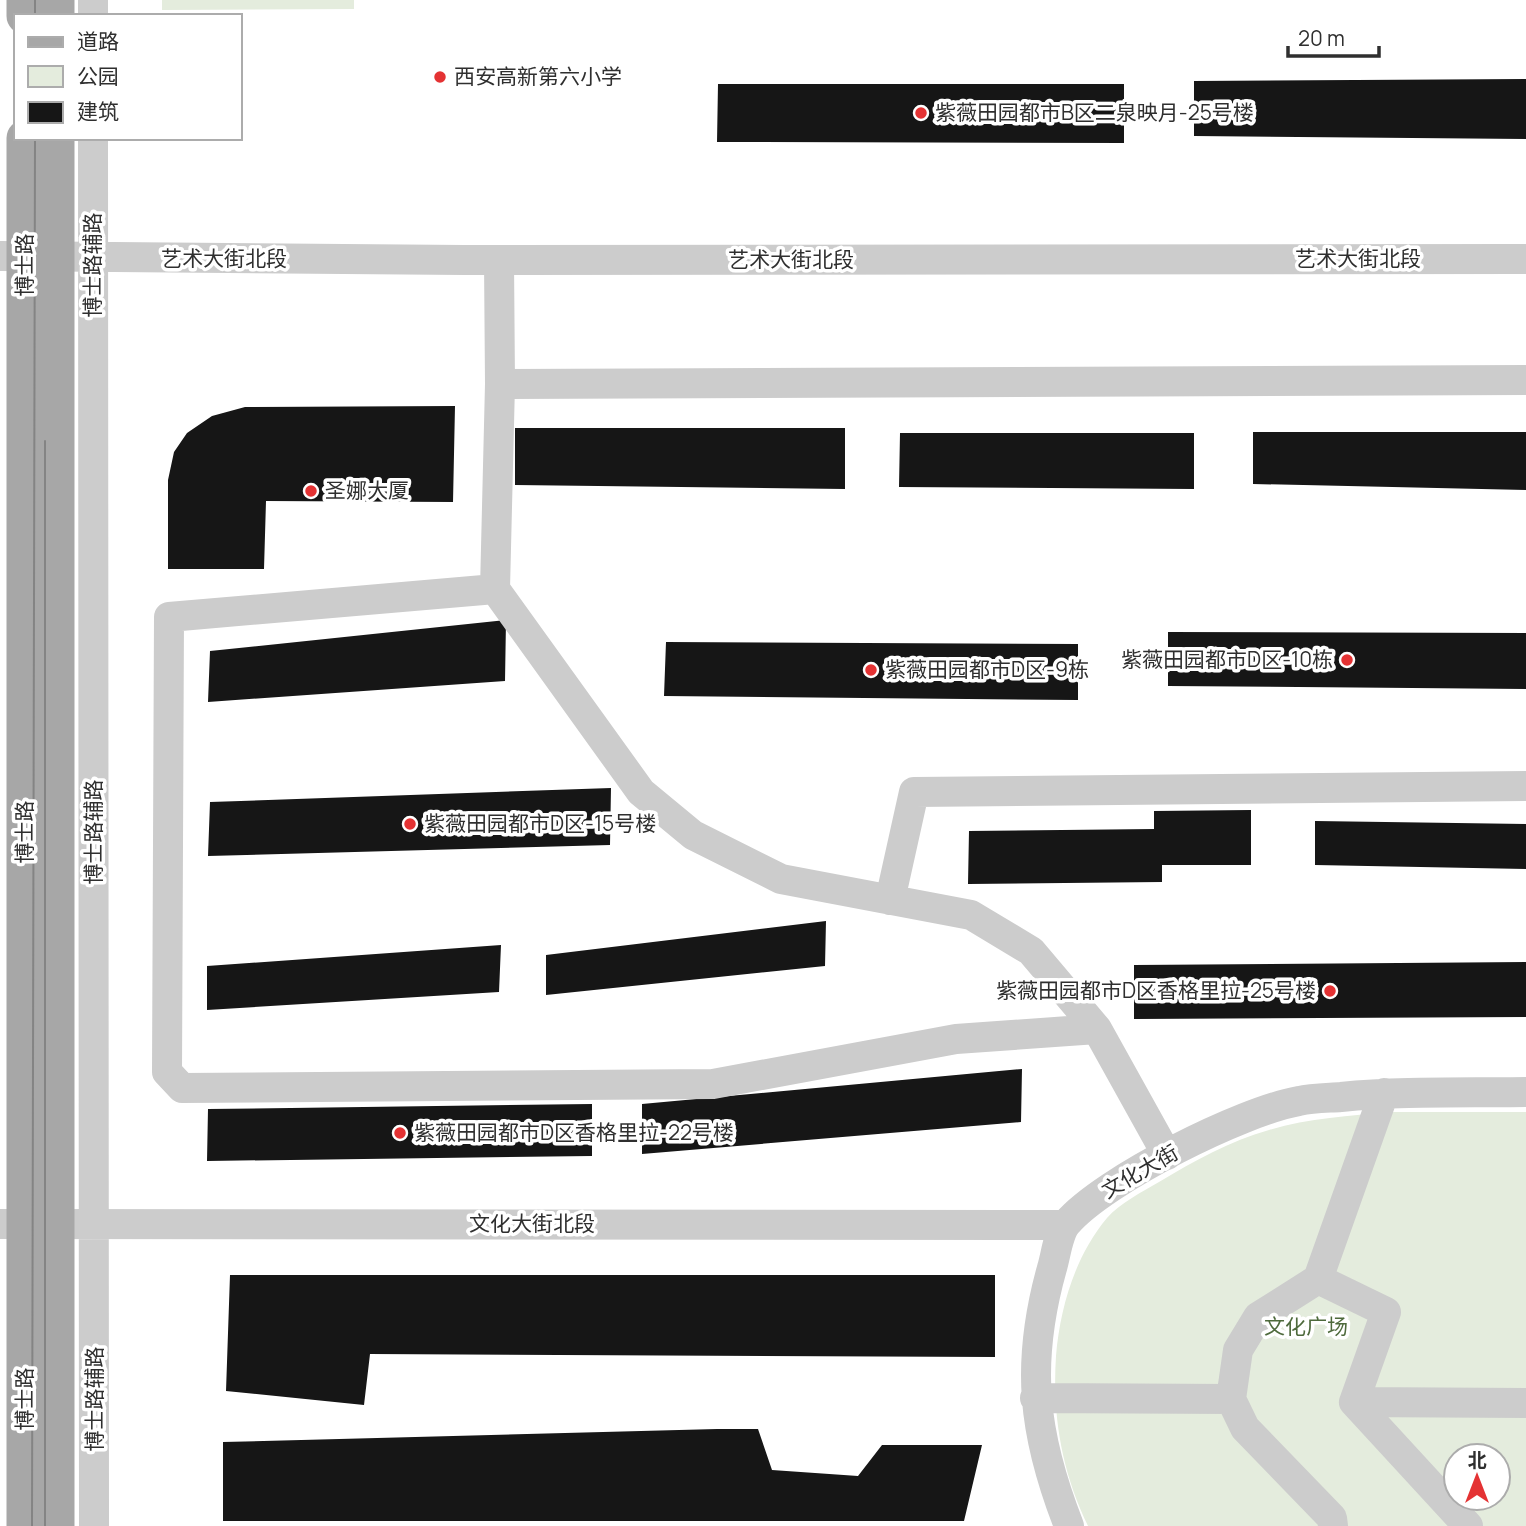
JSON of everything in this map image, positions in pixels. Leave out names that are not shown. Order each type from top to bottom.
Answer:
[{"type":"main road","name":"博士路","points":[[25,140],[25,1526]]},
{"type":"main road","name":"博士路","points":[[27,257],[56,140]]},
{"type":"main road","name":"博士路","points":[[27,1224],[56,1526]]},
{"type":"street","name":"博士路辅路","points":[[93,140],[94,1526]]},
{"type":"street","name":"艺术大街北段","points":[[27,257],[499,260],[1526,259]]},
{"type":"street","points":[[499,260],[500,384],[495,589],[641,792],[693,835],[781,879],[971,915],[1031,951],[1097,1029],[1167,1155]]},
{"type":"street","points":[[500,384],[1526,380]]},
{"type":"street","points":[[495,589],[169,617],[167,1072],[182,1088],[713,1084],[956,1039],[1097,1029]]},
{"type":"street","points":[[890,900],[914,792],[1526,786]]},
{"type":"street","name":"文化大街","points":[[1065,1224],[1101,1194],[1167,1155],[1255,1114],[1299,1101],[1384,1093],[1526,1092]]},
{"type":"street","points":[[1333,1526],[1332,1518],[1245,1428],[1231,1399],[1238,1350],[1258,1317],[1318,1279],[1384,1093]]},
{"type":"street","name":"文化大街北段","points":[[27,1224],[1065,1224]]},
{"type":"street","points":[[1065,1224],[1041,1307],[1035,1357],[1035,1398],[1047,1463],[1069,1526]]},
{"type":"street","points":[[1318,1279],[1386,1312],[1354,1402]]},
{"type":"street","points":[[1035,1398],[1231,1399]]},
{"type":"street","points":[[1354,1402],[1526,1403]]},
{"type":"street","points":[[1354,1402],[1468,1526]]},
{"type":"green space","points":[[162,0],[354,0],[354,9],[162,10]]},
{"type":"green space","name":"文化广场","points":[[1390,1112],[1526,1112],[1526,1526],[1088,1526],[1065,1464],[1058,1422],[1055,1378],[1058,1338],[1065,1301],[1086,1249],[1112,1213],[1185,1167],[1255,1135],[1284,1126]]},
{"type":"building","points":[[1526,79],[1526,139],[1194,136],[1194,81]]},
{"type":"building","name":"紫薇田园都市B区二泉映月-25号楼","points":[[718,84],[1124,84],[1124,143],[717,142]]},
{"type":"building","name":"圣娜大厦","points":[[455,406],[453,502],[266,501],[264,569],[168,569],[168,480],[174,452],[187,433],[212,416],[245,407]]},
{"type":"building","points":[[515,428],[845,428],[845,489],[515,485]]},
{"type":"building","points":[[1253,432],[1526,432],[1526,490],[1253,484]]},
{"type":"building","points":[[900,433],[1194,433],[1194,489],[899,487]]},
{"type":"building","points":[[506,620],[505,681],[208,702],[210,651]]},
{"type":"building","name":"紫薇田园都市D区-10栋","points":[[1168,632],[1526,633],[1526,689],[1168,686]]},
{"type":"building","name":"紫薇田园都市D区-9栋","points":[[666,642],[1078,644],[1078,700],[664,696]]},
{"type":"building","name":"紫薇田园都市D区-15号楼","points":[[611,788],[610,845],[208,856],[210,802]]},
{"type":"building","points":[[1251,810],[1251,865],[1162,865],[1162,882],[968,884],[969,831],[1154,829],[1154,811]]},
{"type":"building","points":[[1315,821],[1526,824],[1526,869],[1315,865]]},
{"type":"building","points":[[826,921],[825,966],[546,995],[546,955]]},
{"type":"building","points":[[501,945],[499,992],[207,1010],[207,966]]},
{"type":"building","name":"紫薇田园都市D区香格里拉-25号楼","points":[[1526,962],[1526,1017],[1134,1019],[1134,965]]},
{"type":"building","points":[[1022,1069],[1021,1122],[642,1154],[642,1104]]},
{"type":"building","name":"紫薇田园都市D区香格里拉-22号楼","points":[[592,1104],[592,1156],[207,1161],[208,1109]]},
{"type":"building","points":[[230,1275],[995,1275],[995,1357],[370,1354],[364,1405],[226,1391]]},
{"type":"building","points":[[758,1429],[772,1470],[858,1476],[882,1445],[982,1445],[964,1521],[223,1521],[223,1442]]},
{"type":"tram line","points":[[35,0],[35,14]]},
{"type":"tram line","points":[[32,1526],[35,140]]},
{"type":"tram line","points":[[45,441],[45,1526]]},
{"type":"place","name":"西安高新第六小学","points":[[440,77]]},
{"type":"place","name":"紫薇田园都市B区二泉映月-25号楼","points":[[921,113]]},
{"type":"place","name":"圣娜大厦","points":[[311,491]]},
{"type":"place","name":"紫薇田园都市D区-10栋","points":[[1347,660]]},
{"type":"place","name":"紫薇田园都市D区-9栋","points":[[871,670]]},
{"type":"place","name":"紫薇田园都市D区-15号楼","points":[[410,824]]},
{"type":"place","name":"紫薇田园都市D区香格里拉-25号楼","points":[[1330,991]]},
{"type":"place","name":"紫薇田园都市D区香格里拉-22号楼","points":[[400,1133]]}]
